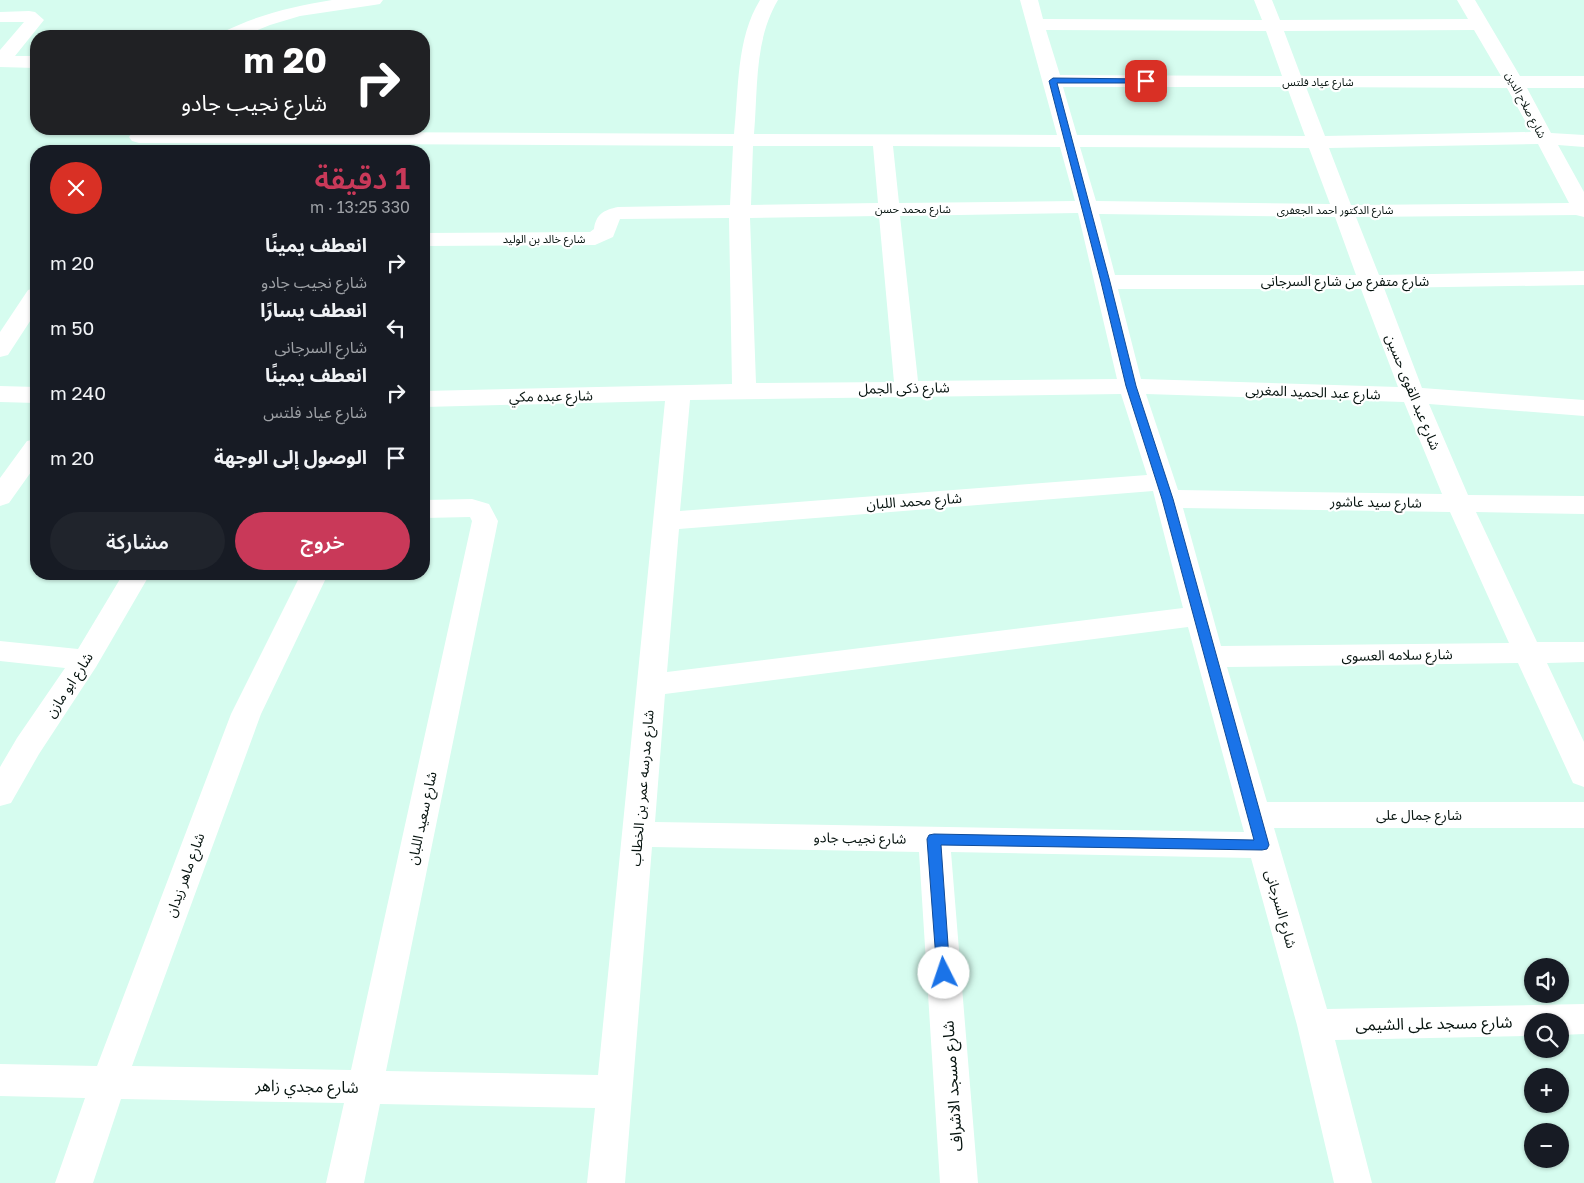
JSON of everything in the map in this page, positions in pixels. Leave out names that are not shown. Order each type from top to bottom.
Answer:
[{"type":"street","points":[[240,30],[291,12],[374,0]]},
{"type":"street","points":[[744,391],[738,276],[738,210],[752,46],[759,16],[769,0]]},
{"type":"street","name":"شارع عبد القوى حسين","points":[[1263,0],[1413,395],[1459,503],[1584,775]]},
{"type":"street","name":"شارع صلاح الدين","points":[[1466,0],[1584,209]]},
{"type":"street","points":[[1033,12],[1274,26],[1480,24]]},
{"type":"street","name":"شارع السرجانى","points":[[1033,12],[1087,207],[1131,386],[1165,491],[1262,845],[1314,1025],[1353,1183]]},
{"type":"street","points":[[1,61],[35,22],[29,16],[2,20]]},
{"type":"street","points":[[1,61],[30,62]]},
{"type":"street","name":"شارع عياد فلتس","points":[[1053,81],[1584,82]]},
{"type":"street","points":[[138,139],[1317,142],[1544,138],[1584,141]]},
{"type":"street","points":[[882,140],[906,388]]},
{"type":"street","name":"شارع الدكتور احمد الجعفرى","points":[[1087,207],[1344,211],[1584,209]]},
{"type":"street","name":"شارع محمد حسن","points":[[738,210],[1087,207]]},
{"type":"street","name":"شارع خالد بن الوليد","points":[[430,239],[595,238],[605,232],[606,219],[612,214],[738,210]]},
{"type":"street","name":"شارع متفرع من شارع السرجانى","points":[[1106,282],[1371,282],[1584,278]]},
{"type":"street","points":[[0,350],[30,303]]},
{"type":"street","name":"شارع ذكى الجمل","points":[[678,393],[1131,386]]},
{"type":"street","name":"شارع عبد الحميد المغربى","points":[[1131,386],[1413,395],[1584,408]]},
{"type":"street","name":"شارع عبده مكي","points":[[430,399],[678,393]]},
{"type":"street","name":"شارع مدرسه عمر بن الخطاب","points":[[606,1183],[678,393]]},
{"type":"street","points":[[0,394],[30,395]]},
{"type":"street","points":[[0,497],[30,455]]},
{"type":"street","name":"شارع سيد عاشور","points":[[1165,491],[1459,503],[1584,505]]},
{"type":"street","name":"شارع محمد اللبان","points":[[666,520],[1165,491]]},
{"type":"street","name":"شارع سعيد اللبان","points":[[345,1183],[484,521],[480,510],[472,508],[430,509]]},
{"type":"street","name":"شارع ابو مازن","points":[[0,794],[28,746],[86,660],[133,580]]},
{"type":"street","name":"شارع ماهر زيدان","points":[[74,1183],[108,1083],[246,714],[311,580]]},
{"type":"street","points":[[651,685],[1199,616]]},
{"type":"street","points":[[0,651],[86,660]]},
{"type":"street","name":"شارع سلامه العسوى","points":[[1210,657],[1584,652]]},
{"type":"street","name":"شارع جمال على","points":[[1255,815],[1584,815]]},
{"type":"street","name":"شارع نجيب جادو","points":[[637,834],[1262,845]]},
{"type":"street","name":"شارع مسجد الاشراف","points":[[934,839],[959,1183]]},
{"type":"street","name":"شارع مسجد على الشيمى","points":[[1314,1025],[1584,1019]]},
{"type":"street","name":"شارع مجدي زاهر","points":[[0,1080],[614,1092]]},
{"type":"route","points":[[944,973],[934,839],[1262,845],[1168,499],[1131,386],[1087,207],[1053,81],[1146,81]]}]
